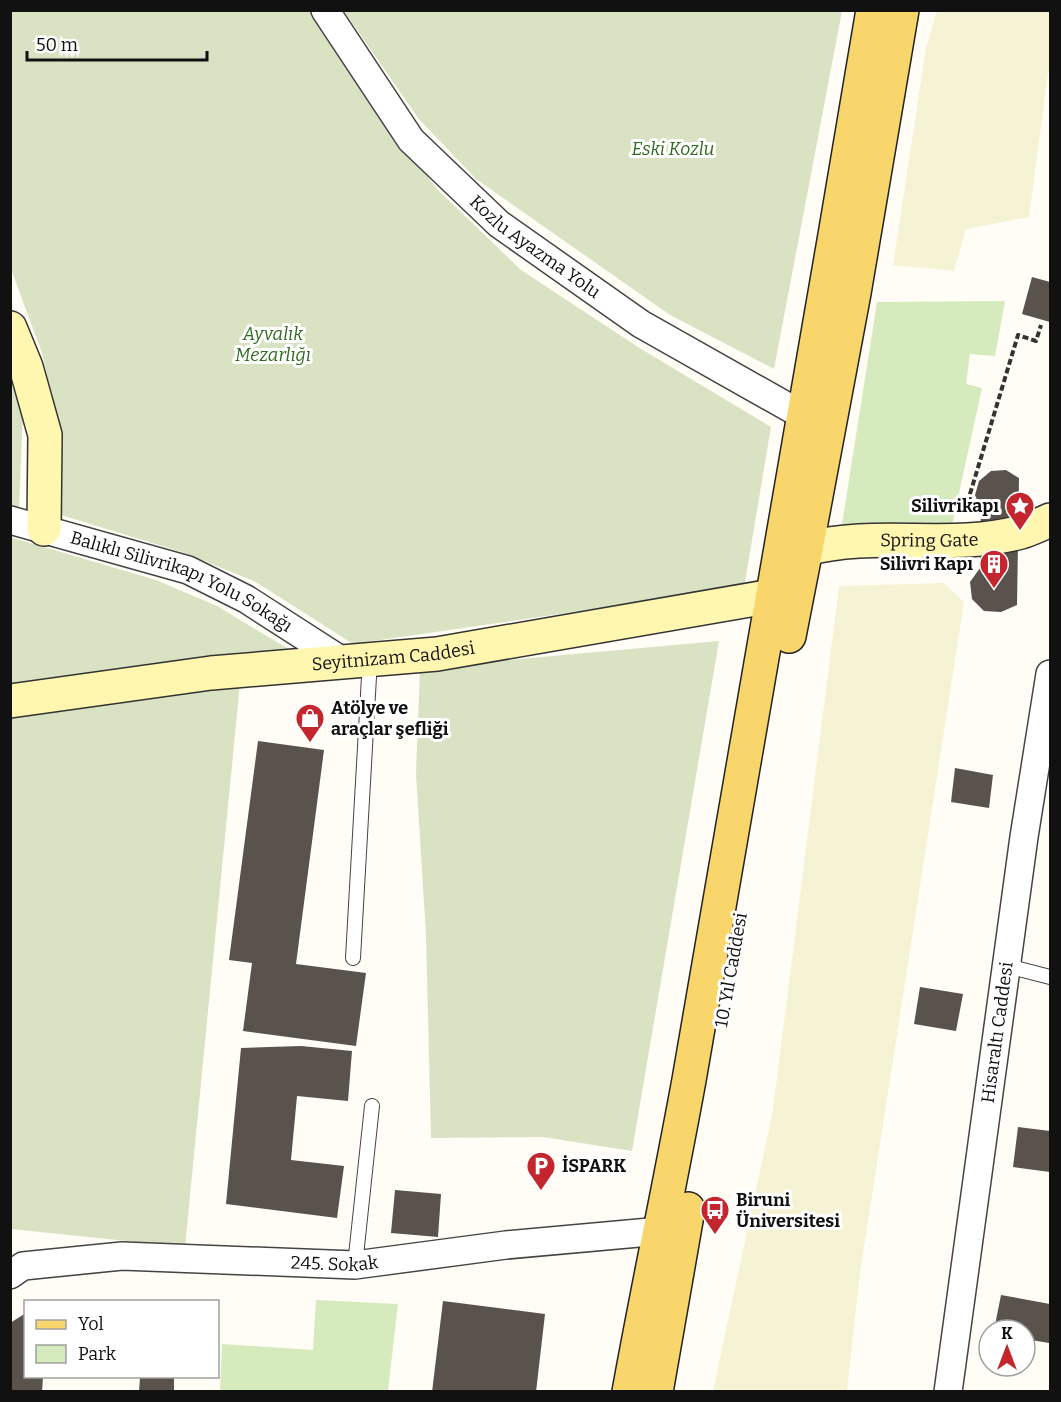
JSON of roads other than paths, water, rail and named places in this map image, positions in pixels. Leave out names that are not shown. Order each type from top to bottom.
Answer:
[{"type":"main road","name":"10. Yıl Caddesi","points":[[630,1392],[752,723],[873,10]]},
{"type":"main road","points":[[772,596],[794,575],[806,549],[854,293],[902,10]]},
{"type":"main road","points":[[10,328],[26,367],[45,435],[44,529]]},
{"type":"main road","name":"Spring Gate","points":[[806,549],[833,542],[968,539],[1020,532],[1050,520]]},
{"type":"main road","name":"10. Yıl Caddesi","points":[[656,1392],[794,602],[806,549]]},
{"type":"main road","points":[[778,564],[806,549]]},
{"type":"main road","name":"Seyitnizam Caddesi","points":[[10,701],[210,673],[437,654],[772,596]]},
{"type":"street","name":"Kozlu Ayazma Yolu","points":[[325,10],[411,141],[499,224],[641,324],[804,416]]},
{"type":"street","name":"Balıklı Silivrikapı Yolu Sokağı","points":[[10,520],[188,570],[357,660]]},
{"type":"street","name":"Hisaraltı Caddesi","points":[[948,1392],[1024,837],[1050,674]]},
{"type":"street","name":"245. Sokak","points":[[10,1275],[23,1266],[122,1256],[355,1265],[506,1245],[661,1231]]},
{"type":"lane","points":[[353,958],[357,660]]},
{"type":"lane","points":[[1007,966],[1050,977]]},
{"type":"lane","points":[[355,1265],[372,1106]]},
{"type":"place","name":"Silivrikapı","points":[[1020,532]]},
{"type":"place","name":"Silivri Kapı","points":[[994,590]]},
{"type":"place","name":"Atölye ve araçlar şefliği","points":[[310,744]]},
{"type":"place","name":"İSPARK","points":[[541,1192]]},
{"type":"place","name":"Biruni Üniversitesi","points":[[715,1236]]},
{"type":"park label","name":"Eski Kozlu","points":[[673,149]]},
{"type":"park label","name":"Ayvalık Mezarlığı","points":[[273,344]]}]
